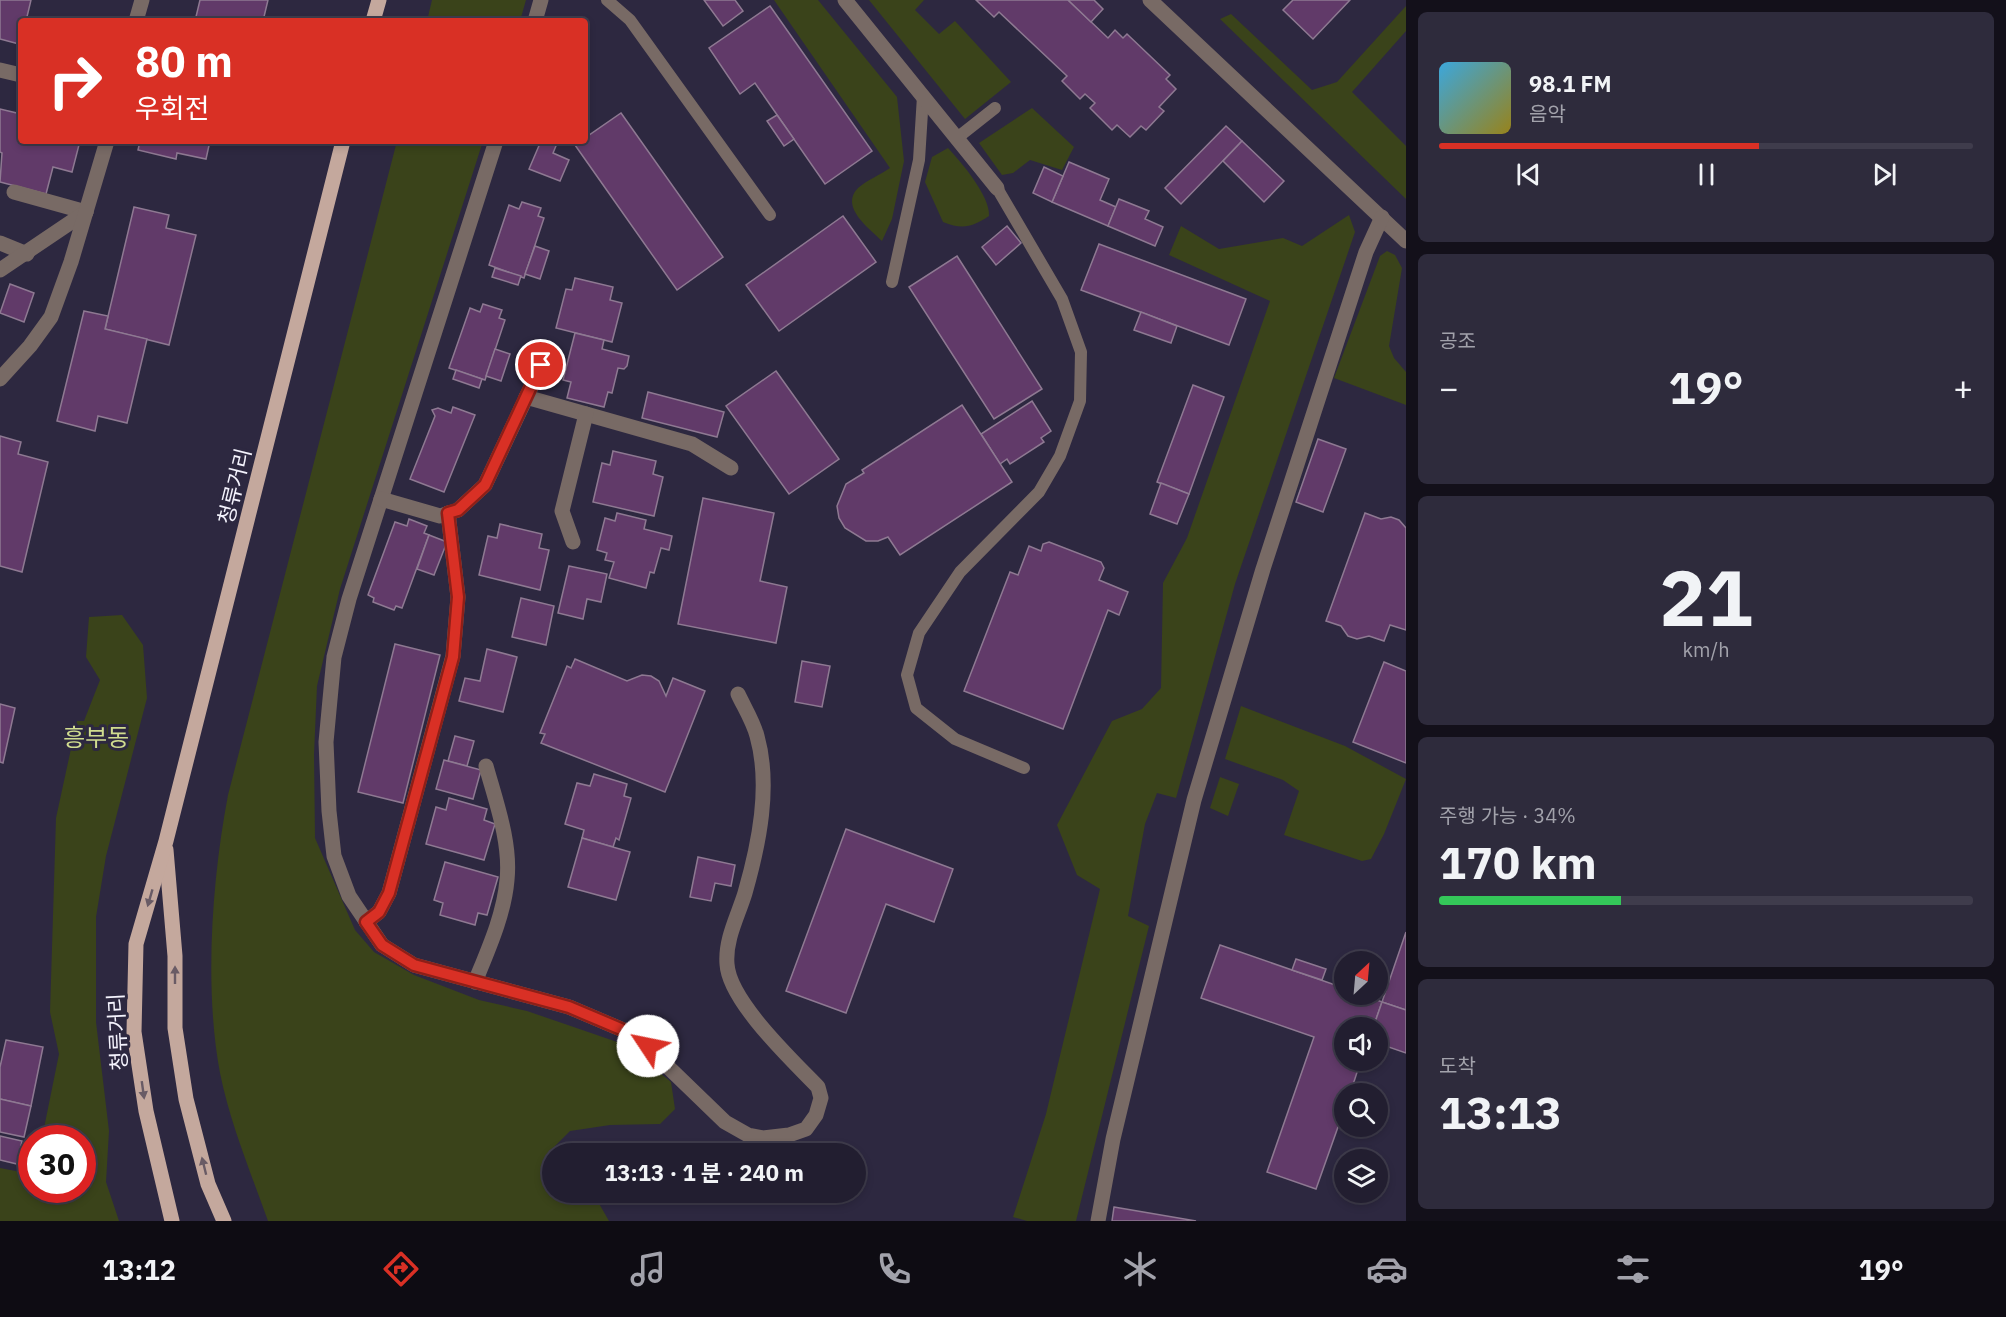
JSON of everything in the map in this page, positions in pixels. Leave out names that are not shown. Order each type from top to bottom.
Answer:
[{"type":"main road","points":[[375,18],[379,0]]},
{"type":"main road","name":"청류거리","points":[[172,1221],[146,1111],[134,1032],[136,944],[166,842],[342,144]]},
{"type":"main road","name":"청류거리","points":[[166,842],[175,956],[174,1028],[186,1099],[208,1184],[224,1221]]},
{"type":"street","points":[[137,18],[142,0]]},
{"type":"street","points":[[536,18],[542,0]]},
{"type":"street","points":[[845,0],[997,188]]},
{"type":"street","points":[[1150,0],[1406,240]]},
{"type":"street","points":[[0,70],[18,74]]},
{"type":"street","points":[[0,379],[30,346],[51,317],[87,212],[106,144]]},
{"type":"street","points":[[495,144],[349,599],[334,657],[326,742],[329,811],[334,856],[349,896],[382,945],[414,965],[569,1007],[635,1035],[725,1122],[748,1135],[764,1138],[789,1135],[806,1129],[816,1115],[821,1098],[818,1087],[753,1016],[734,987],[726,965],[730,936],[756,852],[764,775],[756,735],[738,694]]},
{"type":"street","points":[[14,192],[87,212]]},
{"type":"street","points":[[0,270],[87,212]]},
{"type":"street","points":[[1098,1221],[1113,1138],[1194,800],[1263,569],[1366,252],[1382,217]]},
{"type":"street","points":[[0,243],[27,254]]},
{"type":"street","points":[[381,499],[440,516],[458,510],[485,485],[549,348]]},
{"type":"street","points":[[526,397],[692,444],[731,468]]},
{"type":"street","points":[[573,542],[562,511],[586,414]]},
{"type":"street","points":[[366,922],[379,912],[389,893],[453,657],[458,597],[448,513]]},
{"type":"street","points":[[475,982],[496,925],[507,881],[502,825],[486,766]]},
{"type":"lane","points":[[607,0],[630,20],[770,215]]},
{"type":"lane","points":[[892,282],[919,160],[923,96]]},
{"type":"lane","points":[[957,138],[995,108]]},
{"type":"lane","points":[[997,188],[1062,299],[1081,352],[1080,401],[1060,456],[1039,492],[960,572],[919,633],[907,675],[916,708],[955,740],[1024,768]]},
{"type":"green space","points":[[432,0],[526,0],[521,18],[428,18]]},
{"type":"green space","points":[[774,0],[818,0],[897,97],[904,161],[892,219],[882,241],[858,217],[852,203],[853,195],[858,188],[890,168]]},
{"type":"green space","points":[[869,0],[924,0],[915,10],[939,34],[955,21],[1011,82],[965,119]]},
{"type":"green space","points":[[1406,6],[1406,31],[1352,92],[1406,146],[1406,199],[1220,19],[1231,14],[1312,90],[1337,82]]},
{"type":"green space","points":[[1032,108],[1074,147],[1062,170],[1030,160],[1013,173],[1002,175],[979,143]]},
{"type":"green space","points":[[396,144],[482,144],[340,589],[317,686],[314,754],[315,838],[355,930],[374,952],[414,975],[479,1000],[527,1011],[626,1045],[671,1082],[675,1109],[660,1124],[610,1125],[570,1131],[558,1143],[542,1143],[542,1203],[599,1203],[609,1221],[268,1221],[224,1092],[215,1040],[212,1006],[212,934],[222,828],[228,795]]},
{"type":"green space","points":[[948,148],[974,180],[988,208],[989,216],[972,225],[962,227],[943,222],[925,182],[932,157]]},
{"type":"green space","points":[[1349,215],[1355,232],[1235,584],[1176,798],[1157,793],[1145,824],[1128,916],[1149,926],[1076,1221],[1027,1221],[1013,1217],[1046,1114],[1100,889],[1077,875],[1057,825],[1112,721],[1142,709],[1161,688],[1163,583],[1187,538],[1270,301],[1169,255],[1181,226],[1219,249],[1283,238],[1302,246]]},
{"type":"green space","points":[[1387,251],[1395,255],[1402,268],[1389,346],[1394,358],[1406,372],[1406,405],[1334,378],[1380,256]]},
{"type":"green space","points":[[122,615],[143,645],[147,698],[106,856],[96,917],[96,1022],[109,1131],[106,1182],[119,1221],[0,1221],[0,1168],[18,1171],[18,1203],[96,1203],[96,1125],[45,1125],[59,1054],[50,1012],[56,818],[77,721],[84,721],[100,680],[86,657],[89,617]]},
{"type":"green space","points":[[1241,706],[1345,746],[1406,779],[1384,834],[1371,859],[1362,861],[1284,835],[1299,791],[1283,780],[1225,759]]},
{"type":"green space","points":[[1220,777],[1239,784],[1228,816],[1210,808]]},
{"type":"building","points":[[0,0],[31,0],[27,18],[18,18],[18,44],[0,39]]},
{"type":"building","points":[[200,0],[268,0],[264,18],[196,18]]},
{"type":"building","points":[[704,0],[735,0],[743,11],[723,26]]},
{"type":"building","points":[[976,0],[1068,0],[1108,38],[1115,30],[1123,38],[1127,34],[1170,75],[1166,79],[1176,89],[1159,107],[1164,111],[1146,130],[1141,126],[1130,137],[1117,125],[1112,130],[1090,108],[1095,103],[1085,94],[1080,99],[1062,81],[1067,76],[999,12],[994,17]]},
{"type":"building","points":[[1068,0],[1094,0],[1103,9],[1091,22]]},
{"type":"building","points":[[1293,0],[1350,0],[1313,39],[1283,10]]},
{"type":"building","points":[[770,6],[872,151],[825,184],[755,83],[740,94],[709,48]]},
{"type":"building","points":[[0,109],[17,113],[18,110],[18,144],[79,144],[72,172],[53,167],[46,194],[0,182],[2,153],[0,152]]},
{"type":"building","points":[[621,113],[723,257],[677,290],[575,145],[588,144],[588,136]]},
{"type":"building","points":[[777,115],[794,139],[784,146],[767,121]]},
{"type":"building","points":[[1226,126],[1242,141],[1181,204],[1165,188]]},
{"type":"building","points":[[1242,141],[1284,181],[1264,202],[1223,161]]},
{"type":"building","points":[[139,144],[209,144],[206,159],[177,153],[176,159],[138,150]]},
{"type":"building","points":[[540,144],[557,144],[553,153],[569,160],[560,181],[529,169]]},
{"type":"building","points":[[1069,162],[1109,179],[1100,200],[1116,207],[1108,226],[1052,202]]},
{"type":"building","points":[[1044,167],[1063,176],[1052,202],[1033,193]]},
{"type":"building","points":[[1119,199],[1149,211],[1145,219],[1163,227],[1155,246],[1108,226]]},
{"type":"building","points":[[522,202],[541,208],[538,216],[544,218],[524,278],[489,265],[509,205],[519,209]]},
{"type":"building","points":[[134,207],[169,215],[166,228],[196,235],[169,345],[105,329]]},
{"type":"building","points":[[843,216],[876,262],[779,331],[746,285]]},
{"type":"building","points":[[1007,226],[1021,243],[996,265],[982,247]]},
{"type":"building","points":[[1099,244],[1246,299],[1229,345],[1081,290]]},
{"type":"building","points":[[535,246],[549,251],[540,279],[525,274]]},
{"type":"building","points":[[957,256],[1042,389],[994,419],[909,287]]},
{"type":"building","points":[[495,268],[521,276],[518,285],[492,277]]},
{"type":"building","points":[[575,278],[613,287],[610,300],[622,303],[612,342],[556,328],[566,289],[572,290]]},
{"type":"building","points":[[10,284],[34,293],[24,322],[0,313]]},
{"type":"building","points":[[483,304],[502,310],[499,318],[505,320],[485,380],[449,368],[470,308],[480,312]]},
{"type":"building","points":[[84,311],[108,316],[105,329],[147,339],[127,423],[98,416],[95,431],[57,421]]},
{"type":"building","points":[[1141,312],[1177,326],[1171,343],[1134,330]]},
{"type":"building","points":[[575,333],[604,340],[602,349],[629,356],[627,366],[624,369],[618,368],[612,393],[608,392],[604,407],[567,398],[571,382],[563,380]]},
{"type":"building","points":[[495,349],[510,354],[501,381],[486,376]]},
{"type":"building","points":[[456,370],[482,379],[479,388],[453,379]]},
{"type":"building","points":[[776,371],[839,459],[789,494],[726,406]]},
{"type":"building","points":[[1193,385],[1224,397],[1189,494],[1157,482]]},
{"type":"building","points":[[648,392],[724,412],[717,437],[642,418]]},
{"type":"building","points":[[1032,401],[1051,431],[1041,438],[1044,442],[1010,464],[1007,459],[1000,464],[981,434]]},
{"type":"building","points":[[962,405],[1012,482],[900,555],[888,537],[878,541],[866,541],[845,528],[839,518],[837,506],[846,484],[864,473],[862,470]]},
{"type":"building","points":[[453,407],[475,415],[444,492],[410,479],[435,416],[432,410],[438,408],[451,413]]},
{"type":"building","points":[[0,436],[21,442],[18,454],[48,462],[22,572],[0,566]]},
{"type":"building","points":[[1318,439],[1346,449],[1323,512],[1296,502]]},
{"type":"building","points":[[613,451],[656,461],[653,474],[663,477],[654,516],[593,502],[602,463],[610,465]]},
{"type":"building","points":[[1161,483],[1189,494],[1177,524],[1150,514]]},
{"type":"building","points":[[703,498],[774,513],[760,581],[787,587],[776,643],[678,624]]},
{"type":"building","points":[[617,513],[646,520],[644,529],[672,536],[669,550],[661,548],[654,573],[650,572],[646,588],[609,578],[614,562],[605,560],[607,553],[597,550],[605,518],[615,521]]},
{"type":"building","points":[[1365,513],[1381,519],[1391,517],[1399,520],[1406,528],[1406,630],[1390,625],[1384,641],[1369,636],[1357,639],[1348,636],[1341,626],[1326,621]]},
{"type":"building","points":[[409,519],[427,526],[424,533],[429,535],[402,608],[396,606],[394,610],[373,602],[374,598],[368,595],[395,522],[407,526]]},
{"type":"building","points":[[500,524],[542,534],[539,548],[549,550],[540,590],[479,575],[488,536],[497,538]]},
{"type":"building","points":[[429,535],[447,542],[434,575],[417,569]]},
{"type":"building","points":[[1049,542],[1101,562],[1104,568],[1099,580],[1128,592],[1119,615],[1108,610],[1063,729],[964,691],[1010,572],[1018,575],[1029,546],[1041,551],[1043,544]]},
{"type":"building","points":[[569,566],[607,574],[601,602],[587,599],[583,619],[558,613]]},
{"type":"building","points":[[521,598],[554,606],[546,645],[512,637]]},
{"type":"building","points":[[395,644],[440,655],[403,803],[358,792]]},
{"type":"building","points":[[487,649],[517,657],[503,712],[459,701],[465,678],[480,681]]},
{"type":"building","points":[[575,659],[627,681],[642,675],[651,676],[659,681],[666,696],[673,678],[705,691],[665,792],[541,743],[545,734],[540,733],[567,666],[571,668]]},
{"type":"building","points":[[802,661],[830,666],[822,707],[795,702]]},
{"type":"building","points":[[1384,662],[1406,671],[1406,763],[1353,742]]},
{"type":"building","points":[[0,704],[15,708],[3,763],[0,762]]},
{"type":"building","points":[[455,736],[474,741],[467,766],[448,761]]},
{"type":"building","points":[[444,760],[481,770],[473,799],[436,789]]},
{"type":"building","points":[[594,774],[627,784],[624,796],[631,798],[619,840],[616,838],[613,847],[582,838],[584,830],[565,824],[577,783],[590,786]]},
{"type":"building","points":[[449,798],[487,809],[484,820],[495,824],[484,860],[426,844],[436,807],[446,810]]},
{"type":"building","points":[[846,829],[953,869],[934,922],[886,904],[846,1013],[786,991]]},
{"type":"building","points":[[582,838],[630,852],[616,900],[568,887]]},
{"type":"building","points":[[698,857],[735,865],[731,886],[715,883],[711,901],[690,897]]},
{"type":"building","points":[[445,862],[498,877],[487,915],[478,913],[475,925],[440,915],[443,903],[434,900]]},
{"type":"building","points":[[1406,932],[1406,1010],[1388,1004],[1388,984]]},
{"type":"building","points":[[1220,945],[1334,985],[1334,1005],[1381,1005],[1377,1017],[1334,1017],[1334,1071],[1357,1071],[1354,1083],[1334,1083],[1334,1137],[1316,1189],[1267,1172],[1314,1037],[1201,998]]},
{"type":"building","points":[[1296,959],[1326,969],[1322,980],[1292,970]]},
{"type":"building","points":[[1388,1004],[1406,1010],[1406,1053],[1388,1047],[1388,1017],[1377,1017],[1381,1005]]},
{"type":"building","points":[[6,1040],[43,1047],[31,1106],[0,1099],[0,1067]]},
{"type":"building","points":[[0,1099],[31,1106],[27,1125],[18,1125],[18,1136],[0,1132]]},
{"type":"building","points":[[0,1136],[18,1140],[17,1164],[0,1160]]},
{"type":"building","points":[[1114,1207],[1196,1221],[1112,1221]]},
{"type":"district","name":"흥부동","points":[[96,737]]},
{"type":"route","points":[[541,365],[485,485],[458,510],[448,513],[458,597],[453,657],[389,893],[379,912],[366,922],[382,945],[414,965],[513,994],[569,1007],[635,1035],[648,1046]]}]
